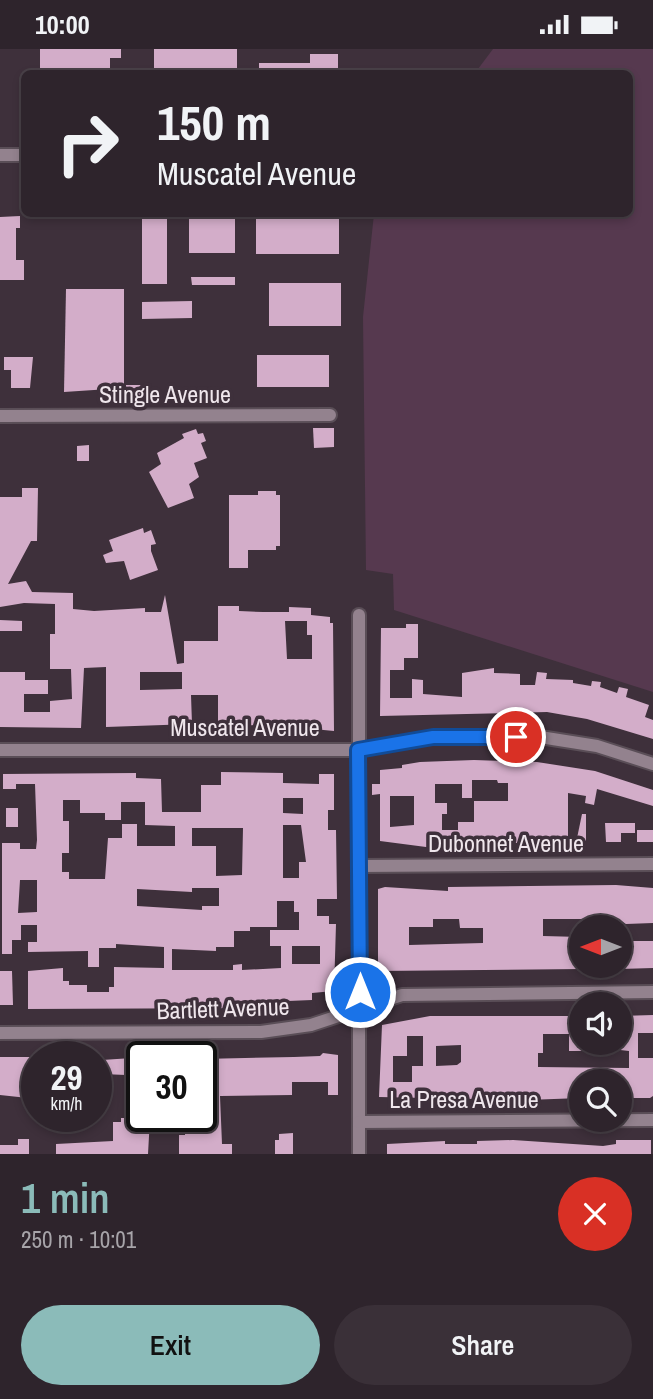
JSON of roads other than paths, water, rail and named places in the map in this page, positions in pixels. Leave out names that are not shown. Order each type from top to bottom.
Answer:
[{"type":"street","points":[[0,155],[21,155]]},
{"type":"street","name":"Stingle Avenue","points":[[0,416],[330,415]]},
{"type":"street","points":[[359,615],[359,1154]]},
{"type":"street","name":"Muscatel Avenue","points":[[0,750],[358,750],[433,737],[540,737],[597,746],[653,764]]},
{"type":"street","name":"Dubonnet Avenue","points":[[359,866],[653,864]]},
{"type":"street","name":"Bartlett Avenue","points":[[0,1033],[261,1032],[311,1025],[402,995],[653,992]]},
{"type":"street","name":"La Presa Avenue","points":[[359,1122],[653,1120]]}]
